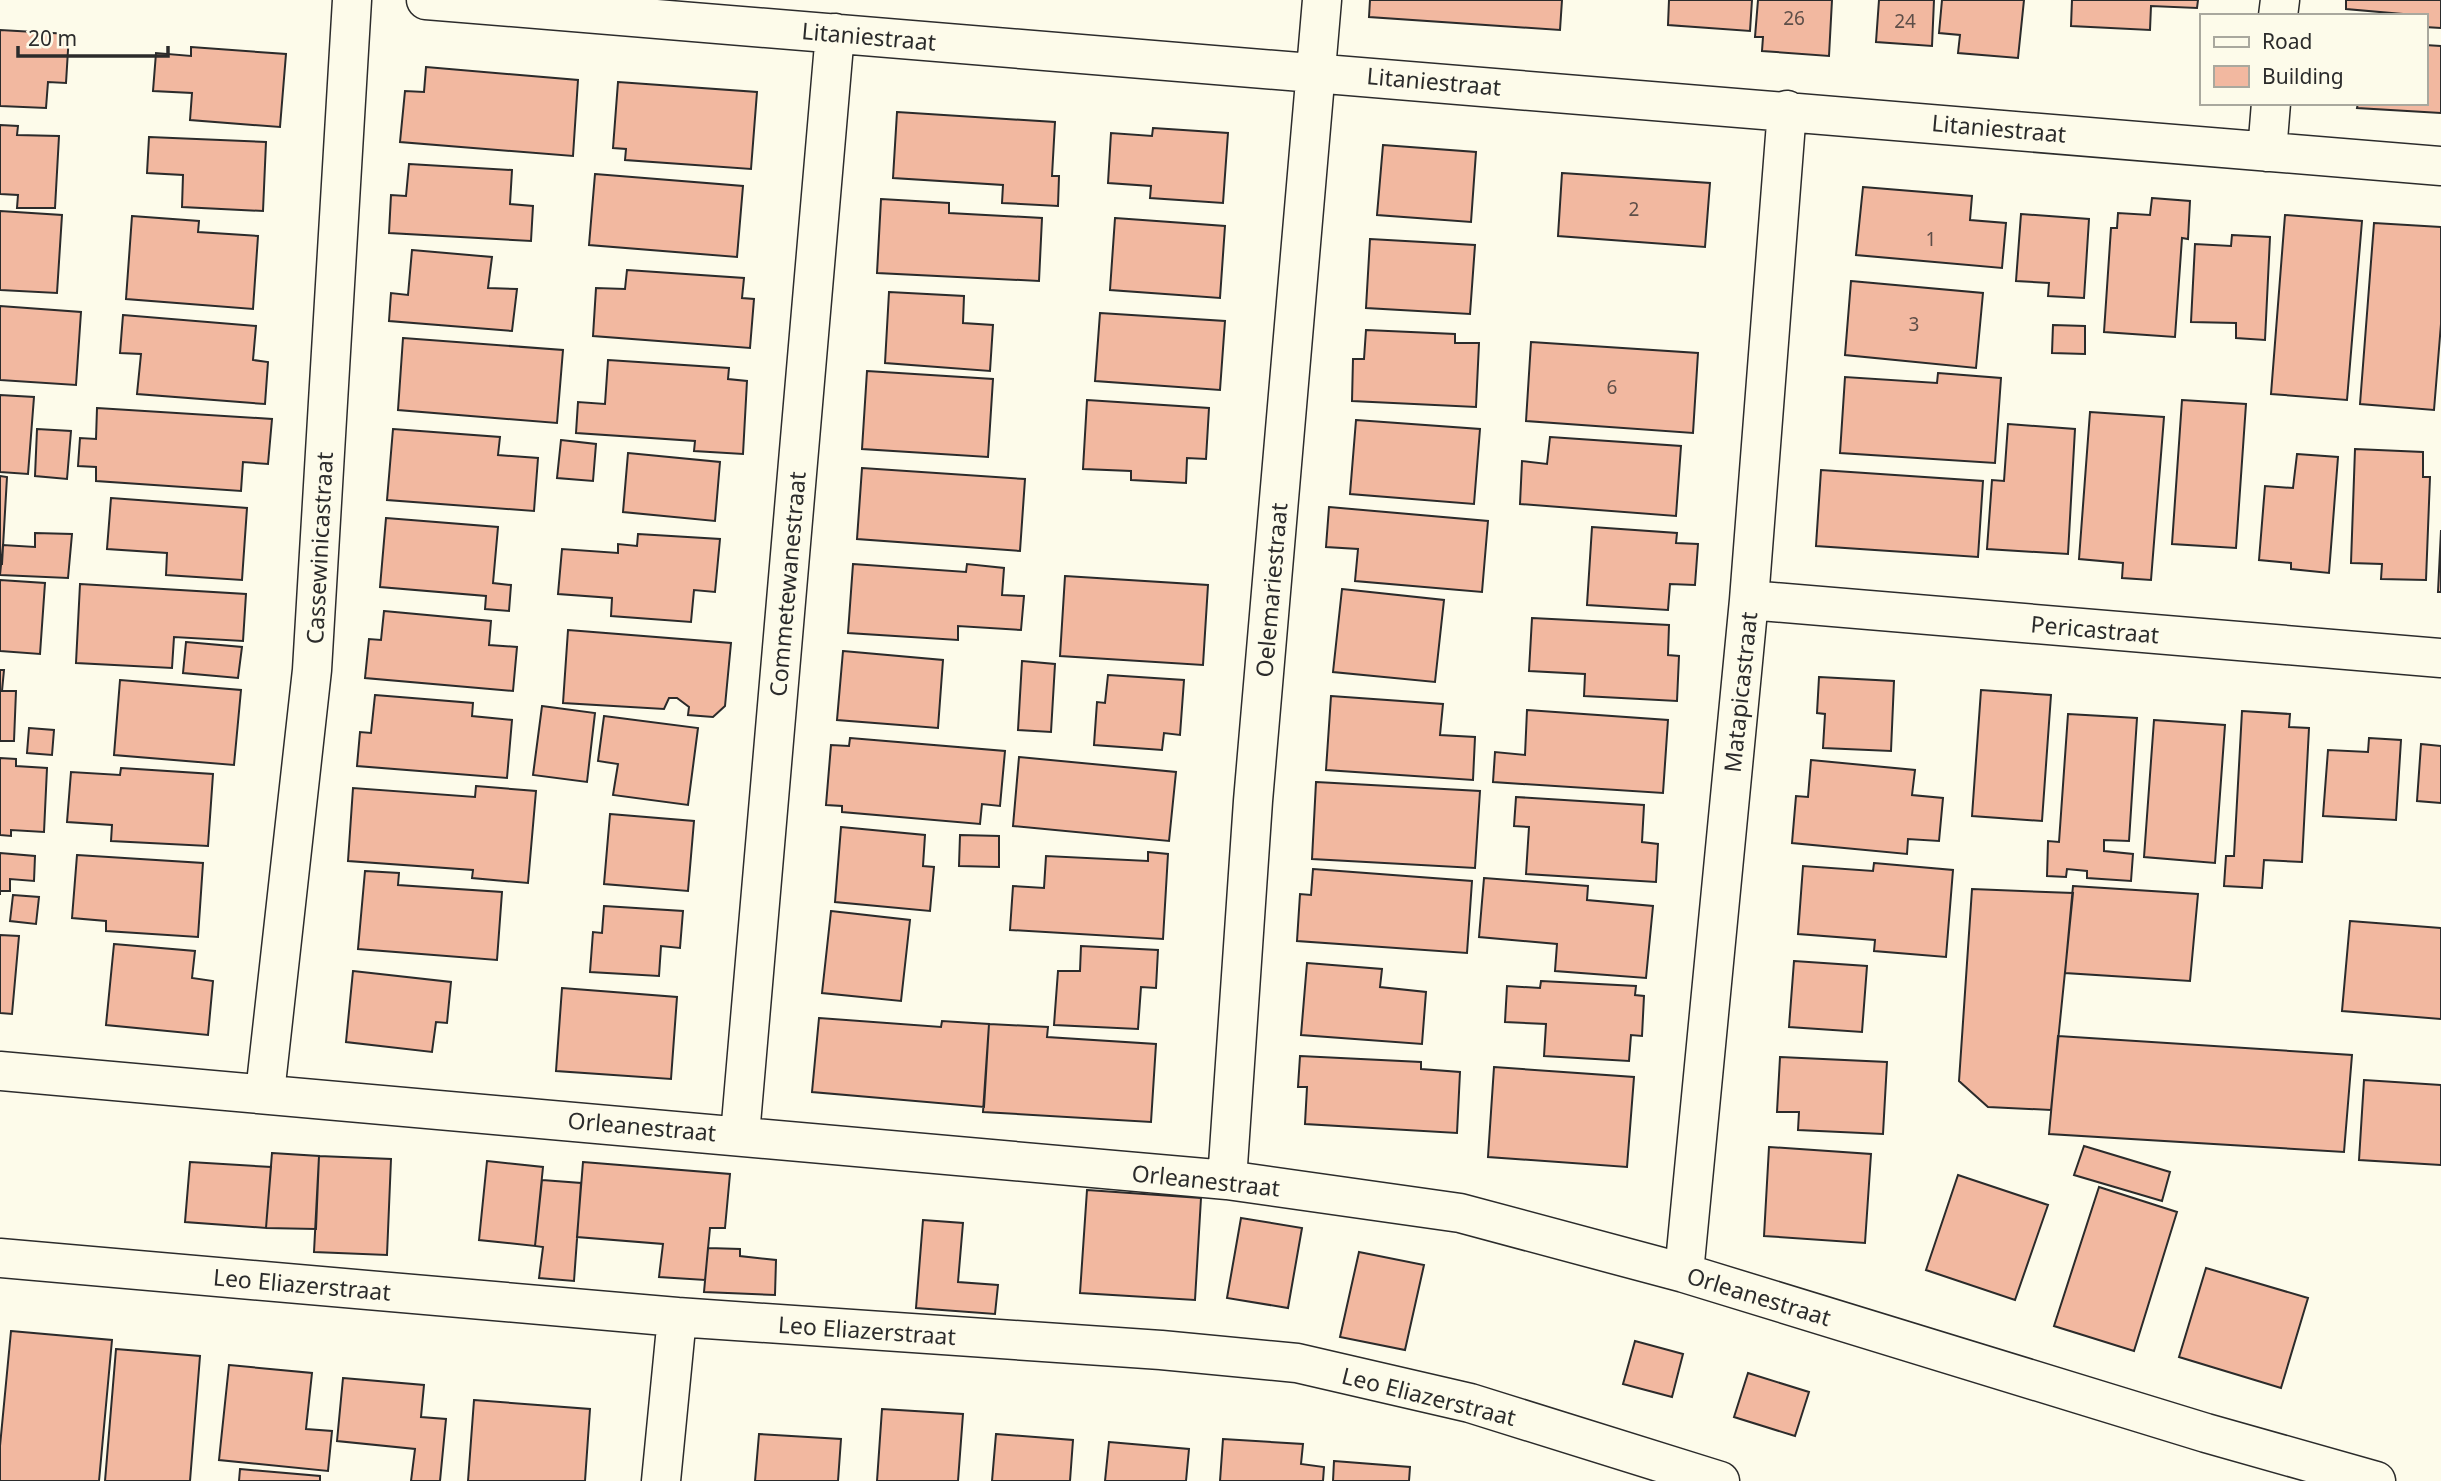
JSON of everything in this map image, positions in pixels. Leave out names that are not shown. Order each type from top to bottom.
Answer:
[{"type":"street","name":"Cassewinicastraat","points":[[265,1093],[312,670],[352,0]]},
{"type":"street","name":"Litaniestraat","points":[[426,0],[1314,71],[2441,166]]},
{"type":"street","name":"Oelemariestraat","points":[[1227,1180],[1254,788],[1322,0]]},
{"type":"street","name":"Commetewanestraat","points":[[740,1135],[835,33]]},
{"type":"street","points":[[2267,152],[2271,105]]},
{"type":"street","name":"Matapicastraat","points":[[1684,1273],[1749,600],[1787,110]]},
{"type":"street","name":"Pericastraat","points":[[1749,600],[2441,658]]},
{"type":"street","name":"Orleanestraat","points":[[0,1071],[1227,1180],[1460,1213],[1684,1273],[2206,1433],[2376,1481]]},
{"type":"street","name":"Leo Eliazerstraat","points":[[0,1258],[677,1317],[1161,1350],[1297,1363],[1470,1403],[1720,1481]]},
{"type":"street","points":[[661,1481],[677,1317]]},
{"type":"building","points":[[1370,0],[1562,0],[1560,30],[1369,17]]},
{"type":"building","points":[[1669,0],[1752,0],[1750,31],[1668,25]]},
{"type":"building","points":[[1758,0],[1832,0],[1829,56],[1762,51],[1763,37],[1755,37]]},
{"type":"building","points":[[1879,0],[1934,0],[1932,46],[1876,42]]},
{"type":"building","points":[[1942,0],[2024,0],[2018,58],[1958,53],[1960,35],[1939,33]]},
{"type":"building","points":[[2072,0],[2198,0],[2197,8],[2151,6],[2150,30],[2071,26]]},
{"type":"building","points":[[2346,0],[2441,0],[2441,28],[2427,27],[2427,14],[2346,9]]},
{"type":"building","points":[[0,30],[69,34],[66,83],[48,82],[46,108],[0,106]]},
{"type":"building","points":[[2427,45],[2441,46],[2441,113],[2357,108],[2358,105],[2427,105]]},
{"type":"building","points":[[191,47],[286,54],[280,127],[190,120],[192,93],[153,91],[156,53],[191,56]]},
{"type":"building","points":[[426,67],[578,80],[573,156],[400,142],[405,91],[424,92]]},
{"type":"building","points":[[618,82],[757,92],[751,169],[625,160],[626,149],[613,148]]},
{"type":"building","points":[[897,112],[1055,122],[1052,176],[1059,176],[1058,206],[1002,203],[1003,185],[893,178]]},
{"type":"building","points":[[0,125],[18,126],[17,135],[59,136],[55,208],[17,208],[18,195],[0,194]]},
{"type":"building","points":[[1153,128],[1228,133],[1223,203],[1150,198],[1151,186],[1108,183],[1111,133],[1152,136]]},
{"type":"building","points":[[149,137],[266,142],[263,211],[182,207],[183,175],[147,173]]},
{"type":"building","points":[[1383,145],[1476,152],[1471,222],[1377,215]]},
{"type":"building","points":[[409,164],[512,170],[510,204],[533,206],[531,241],[389,233],[391,195],[406,196]]},
{"type":"building","points":[[1562,173],[1710,183],[1705,247],[1558,236]]},
{"type":"building","points":[[595,174],[743,186],[737,257],[589,245]]},
{"type":"building","points":[[1863,187],[1972,196],[1970,220],[2006,223],[2002,268],[1856,255]]},
{"type":"building","points":[[2152,198],[2190,201],[2188,239],[2182,238],[2175,337],[2104,332],[2111,228],[2117,228],[2118,213],[2150,215]]},
{"type":"building","points":[[881,199],[949,203],[949,213],[1042,218],[1039,281],[877,273]]},
{"type":"building","points":[[0,211],[62,215],[57,293],[0,290]]},
{"type":"building","points":[[2021,214],[2089,219],[2084,298],[2048,296],[2049,283],[2016,281]]},
{"type":"building","points":[[2285,215],[2362,221],[2347,400],[2271,394]]},
{"type":"building","points":[[132,216],[199,221],[198,232],[258,236],[253,309],[126,299]]},
{"type":"building","points":[[1115,218],[1225,226],[1220,298],[1110,290]]},
{"type":"building","points":[[2374,223],[2441,227],[2441,324],[2434,410],[2360,404]]},
{"type":"building","points":[[2232,235],[2270,237],[2265,340],[2236,338],[2236,323],[2191,322],[2195,244],[2231,246]]},
{"type":"building","points":[[1370,239],[1475,245],[1470,314],[1366,308]]},
{"type":"building","points":[[412,250],[492,257],[488,288],[517,289],[512,331],[389,321],[391,293],[408,295]]},
{"type":"building","points":[[627,270],[744,278],[742,298],[754,299],[750,348],[593,336],[596,288],[625,289]]},
{"type":"building","points":[[1851,281],[1983,293],[1976,368],[1845,355]]},
{"type":"building","points":[[889,292],[964,296],[963,323],[993,325],[990,371],[885,363]]},
{"type":"building","points":[[0,306],[81,312],[76,385],[0,380]]},
{"type":"building","points":[[1100,313],[1225,321],[1220,390],[1095,381]]},
{"type":"building","points":[[123,315],[256,326],[253,360],[268,362],[265,404],[137,394],[141,354],[120,353]]},
{"type":"building","points":[[2053,325],[2085,326],[2085,354],[2052,353]]},
{"type":"building","points":[[1366,330],[1455,334],[1455,343],[1479,343],[1476,407],[1352,401],[1353,359],[1364,359]]},
{"type":"building","points":[[403,338],[563,350],[557,423],[398,410]]},
{"type":"building","points":[[1531,342],[1698,353],[1693,433],[1526,421]]},
{"type":"building","points":[[608,360],[729,368],[728,379],[747,381],[743,454],[694,451],[695,441],[576,433],[578,402],[605,404]]},
{"type":"building","points":[[867,371],[993,379],[988,457],[862,449]]},
{"type":"building","points":[[1938,373],[2001,378],[1995,463],[1840,453],[1845,377],[1937,383]]},
{"type":"building","points":[[0,395],[34,397],[28,474],[0,472]]},
{"type":"building","points":[[1087,400],[1209,408],[1206,459],[1187,458],[1186,483],[1131,480],[1131,471],[1083,469]]},
{"type":"building","points":[[2182,400],[2246,404],[2236,548],[2172,544]]},
{"type":"building","points":[[97,408],[272,419],[268,464],[243,462],[241,491],[96,481],[96,467],[78,466],[80,438],[96,439]]},
{"type":"building","points":[[2090,412],[2164,417],[2151,580],[2122,578],[2123,563],[2079,559]]},
{"type":"building","points":[[1356,420],[1480,429],[1474,504],[1350,494]]},
{"type":"building","points":[[2008,424],[2075,429],[2068,554],[1987,549],[1992,480],[2004,481]]},
{"type":"building","points":[[37,429],[71,431],[67,479],[35,476]]},
{"type":"building","points":[[393,429],[500,437],[498,455],[538,458],[534,511],[387,500]]},
{"type":"building","points":[[1550,437],[1681,446],[1676,516],[1520,504],[1522,461],[1547,464]]},
{"type":"building","points":[[561,440],[596,444],[593,481],[557,478]]},
{"type":"building","points":[[2355,449],[2423,452],[2423,477],[2430,477],[2426,580],[2381,579],[2382,564],[2351,563]]},
{"type":"building","points":[[628,453],[720,462],[715,521],[623,512]]},
{"type":"building","points":[[2297,454],[2338,457],[2329,573],[2291,569],[2291,563],[2259,560],[2265,486],[2293,488]]},
{"type":"building","points":[[862,468],[1025,479],[1020,551],[857,539]]},
{"type":"building","points":[[1821,470],[1983,481],[1978,557],[1816,546]]},
{"type":"building","points":[[0,476],[7,477],[2,564],[0,564]]},
{"type":"building","points":[[111,498],[247,508],[242,580],[166,575],[167,553],[107,549]]},
{"type":"building","points":[[1329,507],[1488,521],[1482,592],[1355,581],[1358,549],[1326,547]]},
{"type":"building","points":[[386,518],[498,527],[493,583],[511,585],[509,611],[485,609],[486,596],[380,587]]},
{"type":"building","points":[[1592,527],[1677,533],[1676,543],[1698,544],[1695,585],[1670,584],[1668,610],[1587,605]]},
{"type":"building","points":[[2441,530],[2441,592],[2438,592]]},
{"type":"building","points":[[35,533],[72,534],[68,578],[0,575],[3,545],[35,547]]},
{"type":"building","points":[[638,534],[720,539],[715,592],[694,590],[691,622],[611,616],[612,598],[558,594],[562,549],[618,553],[618,544],[637,546]]},
{"type":"building","points":[[853,564],[966,572],[967,564],[1004,568],[1002,595],[1024,596],[1021,630],[958,626],[958,640],[848,633]]},
{"type":"building","points":[[1065,576],[1208,585],[1203,665],[1060,656]]},
{"type":"building","points":[[0,580],[45,583],[40,654],[0,651]]},
{"type":"building","points":[[80,584],[246,594],[243,641],[174,637],[172,668],[76,663]]},
{"type":"building","points":[[1342,589],[1444,600],[1435,682],[1333,672]]},
{"type":"building","points":[[384,611],[491,621],[489,645],[517,647],[513,691],[365,678],[369,639],[381,640]]},
{"type":"building","points":[[1532,618],[1669,625],[1668,655],[1679,656],[1677,701],[1584,696],[1585,674],[1529,671]]},
{"type":"building","points":[[568,630],[731,643],[725,706],[713,717],[688,715],[689,707],[677,698],[669,698],[664,709],[563,703]]},
{"type":"building","points":[[186,642],[242,647],[238,678],[183,673]]},
{"type":"building","points":[[843,651],[943,660],[938,728],[837,720]]},
{"type":"building","points":[[1022,661],[1055,664],[1051,732],[1018,730]]},
{"type":"building","points":[[0,670],[4,670],[2,691],[16,691],[14,741],[0,741]]},
{"type":"building","points":[[1108,675],[1184,680],[1180,735],[1164,733],[1162,750],[1094,745],[1097,702],[1105,703]]},
{"type":"building","points":[[1819,677],[1894,681],[1891,751],[1823,748],[1825,714],[1817,713]]},
{"type":"building","points":[[120,680],[241,690],[234,765],[114,755]]},
{"type":"building","points":[[1981,690],[2051,695],[2042,821],[1972,816]]},
{"type":"building","points":[[375,695],[473,703],[472,716],[512,720],[507,778],[357,766],[360,732],[371,733]]},
{"type":"building","points":[[1331,696],[1443,704],[1440,735],[1475,737],[1473,780],[1326,770]]},
{"type":"building","points":[[542,706],[595,713],[587,782],[533,775]]},
{"type":"building","points":[[1527,710],[1668,720],[1663,793],[1493,782],[1495,752],[1525,755]]},
{"type":"building","points":[[2242,711],[2290,714],[2289,727],[2309,728],[2302,862],[2264,860],[2262,888],[2224,886],[2226,856],[2234,856]]},
{"type":"building","points":[[2068,714],[2137,718],[2129,841],[2104,840],[2104,851],[2133,854],[2131,881],[2087,878],[2087,871],[2067,869],[2066,877],[2047,876],[2048,841],[2059,842]]},
{"type":"building","points":[[604,716],[698,728],[688,805],[613,795],[618,764],[598,761]]},
{"type":"building","points":[[2154,720],[2225,725],[2215,863],[2144,857]]},
{"type":"building","points":[[29,728],[54,730],[52,755],[27,753]]},
{"type":"building","points":[[850,738],[1005,751],[1000,806],[982,804],[980,824],[842,812],[842,806],[826,805],[831,745],[849,746]]},
{"type":"building","points":[[2369,738],[2401,740],[2396,820],[2323,816],[2328,750],[2368,752]]},
{"type":"building","points":[[2421,744],[2441,746],[2441,803],[2417,801]]},
{"type":"building","points":[[1019,757],[1176,772],[1169,841],[1013,826]]},
{"type":"building","points":[[0,758],[16,759],[16,766],[47,768],[44,832],[11,830],[11,836],[0,835]]},
{"type":"building","points":[[1811,760],[1915,770],[1912,795],[1943,798],[1939,841],[1908,839],[1907,854],[1792,843],[1796,796],[1808,797]]},
{"type":"building","points":[[121,768],[213,774],[208,846],[111,841],[112,825],[67,822],[71,772],[120,775]]},
{"type":"building","points":[[1316,782],[1480,791],[1475,868],[1312,859]]},
{"type":"building","points":[[476,786],[536,791],[528,883],[472,878],[473,870],[348,861],[353,788],[475,797]]},
{"type":"building","points":[[1516,797],[1644,805],[1642,842],[1658,844],[1656,882],[1526,874],[1529,827],[1514,826]]},
{"type":"building","points":[[610,814],[694,821],[688,891],[604,884]]},
{"type":"building","points":[[841,827],[925,835],[923,866],[934,867],[930,911],[835,902]]},
{"type":"building","points":[[960,835],[999,836],[999,867],[959,866]]},
{"type":"building","points":[[1148,852],[1168,854],[1163,939],[1010,930],[1013,886],[1044,888],[1046,856],[1148,861]]},
{"type":"building","points":[[0,853],[35,856],[34,881],[10,879],[10,891],[0,891]]},
{"type":"building","points":[[77,855],[203,863],[198,937],[106,931],[106,921],[72,918]]},
{"type":"building","points":[[1874,863],[1953,870],[1946,957],[1874,951],[1875,940],[1798,934],[1803,866],[1873,871]]},
{"type":"building","points":[[1313,869],[1472,881],[1467,953],[1297,941],[1300,894],[1311,895]]},
{"type":"building","points":[[365,871],[399,873],[398,885],[502,892],[497,960],[358,949]]},
{"type":"building","points":[[1484,878],[1588,886],[1587,900],[1653,906],[1646,978],[1555,971],[1557,944],[1479,937]]},
{"type":"building","points":[[2073,886],[2198,894],[2190,981],[2065,973]]},
{"type":"building","points":[[1972,889],[2073,893],[2051,1110],[1988,1107],[1959,1081]]},
{"type":"building","points":[[13,895],[39,897],[36,924],[10,921]]},
{"type":"building","points":[[604,906],[683,911],[680,948],[661,946],[659,976],[590,972],[593,932],[602,933]]},
{"type":"building","points":[[831,911],[910,920],[901,1001],[822,993]]},
{"type":"building","points":[[2350,921],[2441,928],[2441,1019],[2342,1011]]},
{"type":"building","points":[[0,935],[19,936],[12,1014],[0,1013]]},
{"type":"building","points":[[114,944],[195,951],[192,978],[213,981],[208,1035],[106,1025]]},
{"type":"building","points":[[1081,946],[1158,950],[1156,988],[1141,987],[1138,1029],[1054,1025],[1058,971],[1080,971]]},
{"type":"building","points":[[1794,961],[1867,966],[1862,1032],[1789,1027]]},
{"type":"building","points":[[1307,963],[1382,969],[1380,987],[1426,992],[1422,1044],[1301,1035]]},
{"type":"building","points":[[353,971],[451,982],[447,1023],[436,1022],[432,1052],[346,1042]]},
{"type":"building","points":[[1541,981],[1636,986],[1635,995],[1644,996],[1642,1036],[1631,1035],[1629,1061],[1544,1056],[1546,1024],[1505,1022],[1507,986],[1540,988]]},
{"type":"building","points":[[562,988],[677,997],[671,1079],[556,1071]]},
{"type":"building","points":[[819,1018],[941,1027],[942,1021],[989,1024],[984,1107],[812,1092]]},
{"type":"building","points":[[989,1024],[1048,1027],[1047,1037],[1156,1044],[1151,1122],[983,1112]]},
{"type":"building","points":[[2058,1036],[2352,1055],[2344,1152],[2049,1134]]},
{"type":"building","points":[[1300,1056],[1421,1062],[1421,1069],[1460,1072],[1457,1133],[1305,1124],[1307,1087],[1298,1087]]},
{"type":"building","points":[[1780,1057],[1887,1062],[1883,1134],[1798,1130],[1799,1112],[1777,1112]]},
{"type":"building","points":[[1494,1067],[1634,1077],[1627,1167],[1488,1157]]},
{"type":"building","points":[[2364,1080],[2441,1085],[2441,1165],[2359,1160]]},
{"type":"building","points":[[2084,1146],[2170,1172],[2162,1201],[2074,1175]]},
{"type":"building","points":[[1769,1147],[1871,1154],[1865,1243],[1764,1236]]},
{"type":"building","points":[[272,1153],[319,1156],[316,1229],[266,1228]]},
{"type":"building","points":[[319,1156],[391,1159],[387,1255],[314,1252]]},
{"type":"building","points":[[487,1161],[543,1167],[535,1246],[479,1240]]},
{"type":"building","points":[[190,1162],[271,1167],[266,1228],[185,1222]]},
{"type":"building","points":[[583,1162],[730,1174],[725,1228],[710,1228],[705,1280],[659,1277],[663,1244],[577,1237]]},
{"type":"building","points":[[1958,1175],[2048,1205],[2015,1300],[1926,1270]]},
{"type":"building","points":[[542,1180],[581,1183],[574,1281],[539,1278],[543,1247],[535,1246]]},
{"type":"building","points":[[2099,1187],[2177,1212],[2134,1351],[2054,1326]]},
{"type":"building","points":[[1087,1190],[1201,1198],[1195,1300],[1080,1293]]},
{"type":"building","points":[[1241,1218],[1302,1228],[1288,1308],[1227,1298]]},
{"type":"building","points":[[923,1220],[963,1223],[958,1282],[998,1285],[995,1314],[916,1308]]},
{"type":"building","points":[[708,1248],[740,1249],[740,1256],[776,1260],[775,1295],[704,1292]]},
{"type":"building","points":[[1359,1252],[1424,1265],[1405,1350],[1340,1337]]},
{"type":"building","points":[[2206,1268],[2308,1298],[2281,1388],[2179,1357]]},
{"type":"building","points":[[11,1331],[112,1340],[99,1481],[0,1481],[0,1446]]},
{"type":"building","points":[[1635,1341],[1683,1354],[1672,1397],[1623,1384]]},
{"type":"building","points":[[116,1349],[200,1356],[190,1481],[105,1481]]},
{"type":"building","points":[[229,1365],[312,1373],[306,1429],[332,1431],[328,1471],[219,1460]]},
{"type":"building","points":[[1748,1373],[1809,1392],[1795,1436],[1734,1417]]},
{"type":"building","points":[[343,1378],[424,1385],[421,1417],[446,1419],[440,1481],[411,1481],[415,1449],[337,1441]]},
{"type":"building","points":[[474,1400],[590,1409],[585,1481],[468,1481]]},
{"type":"building","points":[[882,1409],[963,1414],[958,1481],[877,1481]]},
{"type":"building","points":[[759,1434],[841,1439],[838,1481],[755,1481]]},
{"type":"building","points":[[996,1434],[1073,1440],[1070,1481],[992,1481]]},
{"type":"building","points":[[1223,1439],[1303,1444],[1301,1464],[1324,1467],[1323,1481],[1220,1481]]},
{"type":"building","points":[[1109,1442],[1189,1449],[1186,1481],[1105,1481]]},
{"type":"building","points":[[1334,1461],[1410,1467],[1409,1481],[1333,1481]]},
{"type":"building","points":[[240,1469],[320,1476],[320,1481],[239,1481]]}]
